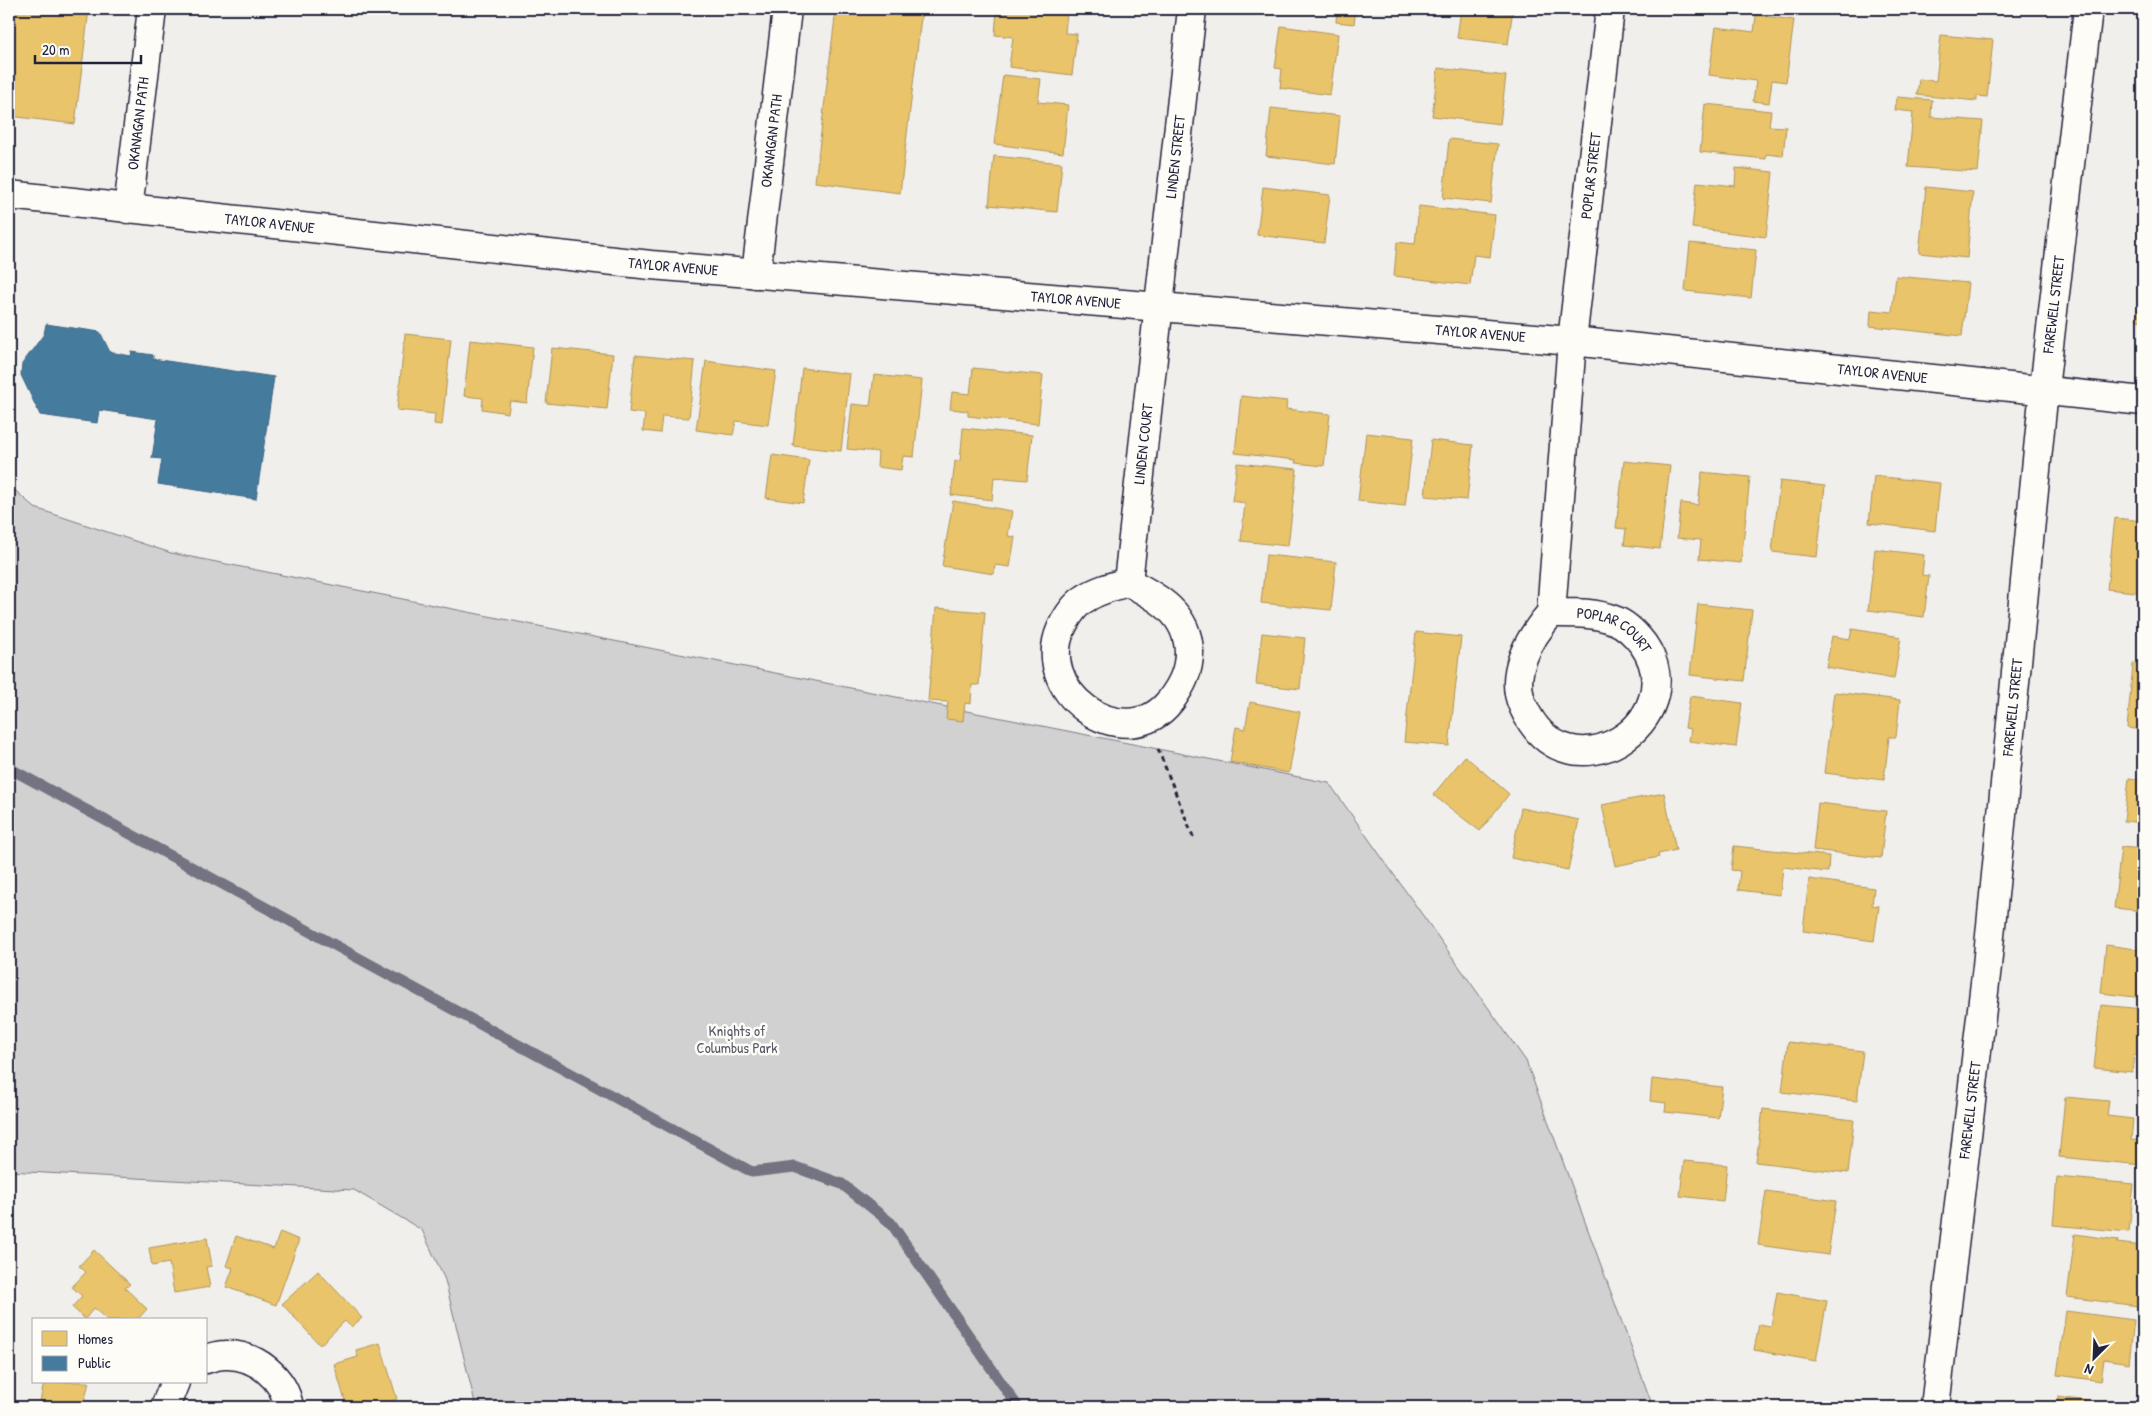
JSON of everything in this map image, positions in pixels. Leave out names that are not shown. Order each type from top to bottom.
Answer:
[{"type":"street","name":"OKANAGAN PATH","points":[[128,209],[152,9]]},
{"type":"street","name":"OKANAGAN PATH","points":[[756,274],[787,9]]},
{"type":"street","name":"LINDEN STREET","points":[[1160,305],[1192,9]]},
{"type":"street","name":"POPLAR STREET","points":[[1572,341],[1610,9]]},
{"type":"street","name":"FAREWELL STREET","points":[[1935,1407],[1987,966],[2044,390],[2088,9]]},
{"type":"street","name":"TAYLOR AVENUE","points":[[9,196],[497,250],[756,274],[1160,305],[1572,341],[2143,401]]},
{"type":"street","name":"LINDEN COURT","points":[[1128,582],[1160,305]]},
{"type":"street","name":"POPLAR COURT","points":[[1551,613],[1593,614],[1616,620],[1635,634],[1649,653],[1655,676],[1653,700],[1640,725],[1607,748],[1584,751],[1562,747],[1538,730],[1529,720],[1520,699],[1518,678],[1523,657],[1538,629],[1551,613],[1572,341]]},
{"type":"street","points":[[1128,582],[1167,604],[1181,622],[1189,642],[1189,665],[1182,686],[1162,709],[1146,721],[1126,723],[1106,719],[1086,710],[1070,696],[1059,676],[1055,655],[1058,633],[1074,608],[1084,598],[1128,582]]},
{"type":"street","points":[[208,1358],[225,1355],[245,1358],[263,1366],[277,1380],[287,1397],[289,1407]]},
{"type":"street","points":[[165,1407],[174,1384]]},
{"type":"path","points":[[1162,757],[1194,839]]},
{"type":"green space","name":"Knights of Columbus Park","points":[[9,485],[35,508],[171,553],[1329,783],[1526,1061],[1653,1407],[476,1407],[445,1280],[422,1230],[354,1190],[9,1171]]},
{"type":"building: Homes","points":[[9,9],[89,9],[75,124],[9,116]]},
{"type":"building: Homes","points":[[836,9],[922,9],[900,193],[815,182]]},
{"type":"building: Homes","points":[[997,9],[1039,9],[1067,12],[1065,33],[1077,34],[1072,75],[1009,67],[1013,37],[995,35]]},
{"type":"building: Homes","points":[[1337,9],[1356,9],[1354,24],[1336,22]]},
{"type":"building: Homes","points":[[1461,9],[1513,9],[1508,44],[1457,38]]},
{"type":"building: Homes","points":[[1953,9],[1996,9],[1995,13]]},
{"type":"building: Homes","points":[[1756,15],[1794,20],[1786,82],[1772,80],[1769,103],[1753,101],[1756,81],[1709,75],[1716,27],[1754,32]]},
{"type":"building: Homes","points":[[1281,26],[1338,34],[1330,95],[1280,88],[1282,69],[1275,68]]},
{"type":"building: Homes","points":[[1941,35],[1993,40],[1987,97],[1977,96],[1977,101],[1917,95],[1919,79],[1936,81]]},
{"type":"building: Homes","points":[[1438,68],[1506,76],[1500,124],[1432,116]]},
{"type":"building: Homes","points":[[1003,75],[1041,79],[1038,102],[1068,105],[1063,153],[994,144]]},
{"type":"building: Homes","points":[[1897,97],[1932,100],[1931,117],[1983,121],[1978,172],[1908,167],[1913,112],[1895,110]]},
{"type":"building: Homes","points":[[1705,104],[1771,111],[1769,126],[1786,127],[1783,156],[1766,154],[1766,159],[1700,152]]},
{"type":"building: Homes","points":[[1271,108],[1340,116],[1335,164],[1266,156]]},
{"type":"building: Homes","points":[[1449,139],[1498,144],[1491,203],[1443,198]]},
{"type":"building: Homes","points":[[994,156],[1062,163],[1057,212],[989,205]]},
{"type":"building: Homes","points":[[1736,168],[1773,172],[1766,237],[1692,228],[1697,182],[1735,186]]},
{"type":"building: Homes","points":[[1263,187],[1330,195],[1324,243],[1257,235]]},
{"type":"building: Homes","points":[[1926,187],[1973,192],[1967,258],[1919,253]]},
{"type":"building: Homes","points":[[1419,206],[1495,215],[1490,257],[1474,255],[1470,285],[1394,276],[1397,242],[1415,244]]},
{"type":"building: Homes","points":[[1690,243],[1756,250],[1751,298],[1685,291]]},
{"type":"building: Homes","points":[[2143,265],[2143,321],[2137,320]]},
{"type":"building: Homes","points":[[1896,276],[1968,283],[1962,336],[1870,326],[1871,310],[1892,312]]},
{"type":"building: Homes","points":[[405,334],[451,339],[442,425],[434,424],[435,414],[397,410]]},
{"type":"building: Homes","points":[[470,340],[533,347],[527,403],[510,401],[508,413],[482,409],[483,398],[464,396]]},
{"type":"building: Homes","points":[[552,348],[613,354],[607,409],[546,403]]},
{"type":"building: Homes","points":[[635,355],[695,361],[689,418],[662,416],[660,433],[643,431],[645,414],[629,412]]},
{"type":"building: Homes","points":[[706,361],[776,371],[768,425],[736,421],[733,435],[696,430]]},
{"type":"building: Homes","points":[[802,368],[850,374],[841,451],[793,446]]},
{"type":"building: Homes","points":[[973,368],[1043,375],[1038,424],[968,416],[968,411],[950,409],[952,392],[970,394]]},
{"type":"building: Homes","points":[[874,375],[922,380],[914,457],[903,456],[901,470],[877,467],[878,452],[847,449],[852,404],[870,406]]},
{"type":"building: Homes","points":[[1241,396],[1287,401],[1286,409],[1330,414],[1324,466],[1295,463],[1296,460],[1235,453]]},
{"type":"building: Homes","points":[[963,428],[1032,435],[1027,480],[994,477],[992,500],[951,495],[955,461],[960,461]]},
{"type":"building: Homes","points":[[1366,433],[1413,438],[1405,506],[1358,501]]},
{"type":"building: Homes","points":[[1431,440],[1473,445],[1467,500],[1425,496]]},
{"type":"building: Homes","points":[[772,455],[809,460],[803,503],[766,498]]},
{"type":"building: Homes","points":[[1624,461],[1670,466],[1660,549],[1624,545],[1626,529],[1616,528]]},
{"type":"building: Homes","points":[[1237,463],[1297,469],[1288,546],[1241,541],[1245,503],[1232,501]]},
{"type":"building: Homes","points":[[1702,472],[1750,477],[1741,563],[1699,559],[1701,540],[1677,538],[1681,503],[1698,505]]},
{"type":"building: Homes","points":[[1874,476],[1940,483],[1935,531],[1869,523]]},
{"type":"building: Homes","points":[[1780,481],[1825,486],[1817,557],[1772,552]]},
{"type":"building: Homes","points":[[953,501],[1012,511],[1008,536],[1015,537],[1010,567],[995,565],[994,574],[942,566]]},
{"type":"building: Homes","points":[[2115,518],[2143,521],[2143,593],[2107,589]]},
{"type":"building: Homes","points":[[1875,549],[1924,555],[1922,575],[1929,576],[1924,617],[1868,610]]},
{"type":"building: Homes","points":[[1266,555],[1336,562],[1331,610],[1261,603]]},
{"type":"building: Homes","points":[[1698,604],[1752,610],[1744,681],[1690,675]]},
{"type":"building: Homes","points":[[936,608],[985,612],[979,685],[972,685],[971,704],[965,703],[963,721],[946,719],[948,702],[928,701]]},
{"type":"building: Homes","points":[[1852,629],[1901,637],[1894,679],[1826,667],[1832,636],[1850,639]]},
{"type":"building: Homes","points":[[1416,632],[1461,637],[1449,746],[1404,742]]},
{"type":"building: Homes","points":[[1262,633],[1305,638],[1300,689],[1256,684]]},
{"type":"building: Homes","points":[[2133,664],[2143,665],[2143,730],[2127,728]]},
{"type":"building: Homes","points":[[1834,692],[1900,700],[1896,737],[1889,737],[1884,780],[1824,773]]},
{"type":"building: Homes","points":[[1690,696],[1742,703],[1736,747],[1689,741],[1691,729],[1685,728]]},
{"type":"building: Homes","points":[[1250,702],[1300,712],[1289,773],[1230,762],[1236,727],[1245,729]]},
{"type":"building: Homes","points":[[1465,756],[1509,794],[1480,831],[1433,795]]},
{"type":"building: Homes","points":[[2129,778],[2143,780],[2143,823],[2124,821]]},
{"type":"building: Homes","points":[[1664,793],[1676,850],[1658,854],[1659,857],[1615,866],[1602,805]]},
{"type":"building: Homes","points":[[1818,803],[1886,811],[1881,858],[1813,850]]},
{"type":"building: Homes","points":[[1521,808],[1579,820],[1568,870],[1511,858]]},
{"type":"building: Homes","points":[[1734,846],[1829,856],[1828,872],[1783,867],[1780,895],[1738,890],[1740,871],[1731,870]]},
{"type":"building: Homes","points":[[2121,847],[2143,849],[2143,911],[2114,908]]},
{"type":"building: Homes","points":[[1809,879],[1874,888],[1872,905],[1879,906],[1874,941],[1803,931]]},
{"type":"building: Homes","points":[[2106,945],[2143,950],[2143,998],[2101,993]]},
{"type":"building: Homes","points":[[2101,1005],[2143,1009],[2143,1056],[2134,1055],[2132,1072],[2094,1068]]},
{"type":"building: Homes","points":[[1788,1042],[1863,1051],[1857,1101],[1782,1092]]},
{"type":"building: Homes","points":[[1652,1079],[1722,1087],[1718,1118],[1665,1112],[1666,1103],[1650,1101]]},
{"type":"building: Homes","points":[[2065,1097],[2109,1101],[2107,1116],[2133,1119],[2131,1140],[2143,1141],[2142,1165],[2059,1157]]},
{"type":"building: Homes","points":[[1763,1109],[1854,1120],[1848,1173],[1756,1162]]},
{"type":"building: Homes","points":[[1684,1161],[1727,1165],[1723,1201],[1680,1196]]},
{"type":"building: Homes","points":[[2057,1177],[2134,1184],[2129,1232],[2053,1225]]},
{"type":"building: Homes","points":[[1766,1191],[1836,1201],[1828,1255],[1758,1245]]},
{"type":"building: Homes","points":[[280,1232],[299,1240],[276,1305],[226,1287],[233,1268],[226,1266],[236,1236],[274,1249]]},
{"type":"building: Homes","points":[[2075,1234],[2118,1240],[2117,1243],[2143,1246],[2138,1306],[2067,1297]]},
{"type":"building: Homes","points":[[207,1238],[212,1266],[206,1267],[210,1287],[174,1293],[169,1263],[152,1266],[149,1248]]},
{"type":"building: Homes","points":[[94,1250],[130,1284],[125,1288],[147,1309],[139,1318],[105,1318],[94,1308],[84,1318],[72,1307],[82,1296],[72,1287],[86,1272],[79,1266]]},
{"type":"building: Homes","points":[[318,1271],[362,1318],[351,1327],[345,1321],[320,1345],[282,1304]]},
{"type":"building: Homes","points":[[1777,1292],[1827,1301],[1816,1361],[1754,1350],[1759,1324],[1771,1326]]},
{"type":"building: Homes","points":[[2066,1311],[2134,1320],[2129,1363],[2104,1359],[2101,1381],[2057,1375]]},
{"type":"building: Homes","points":[[380,1343],[397,1399],[370,1407],[347,1407],[334,1364],[358,1357],[356,1350]]},
{"type":"building: Homes","points":[[44,1384],[89,1384],[83,1407],[61,1407],[40,1402]]},
{"type":"building: Homes","points":[[2058,1397],[2095,1402],[2095,1407],[2057,1407]]},
{"type":"building: Public","points":[[46,324],[100,332],[110,352],[131,356],[132,352],[153,355],[153,359],[274,377],[256,499],[158,484],[162,459],[152,458],[158,419],[99,410],[97,423],[40,415],[21,375],[22,364],[44,334]]},
{"type":"waterway","points":[[9,768],[752,1172],[795,1167],[842,1184],[891,1223],[1018,1407]]}]
